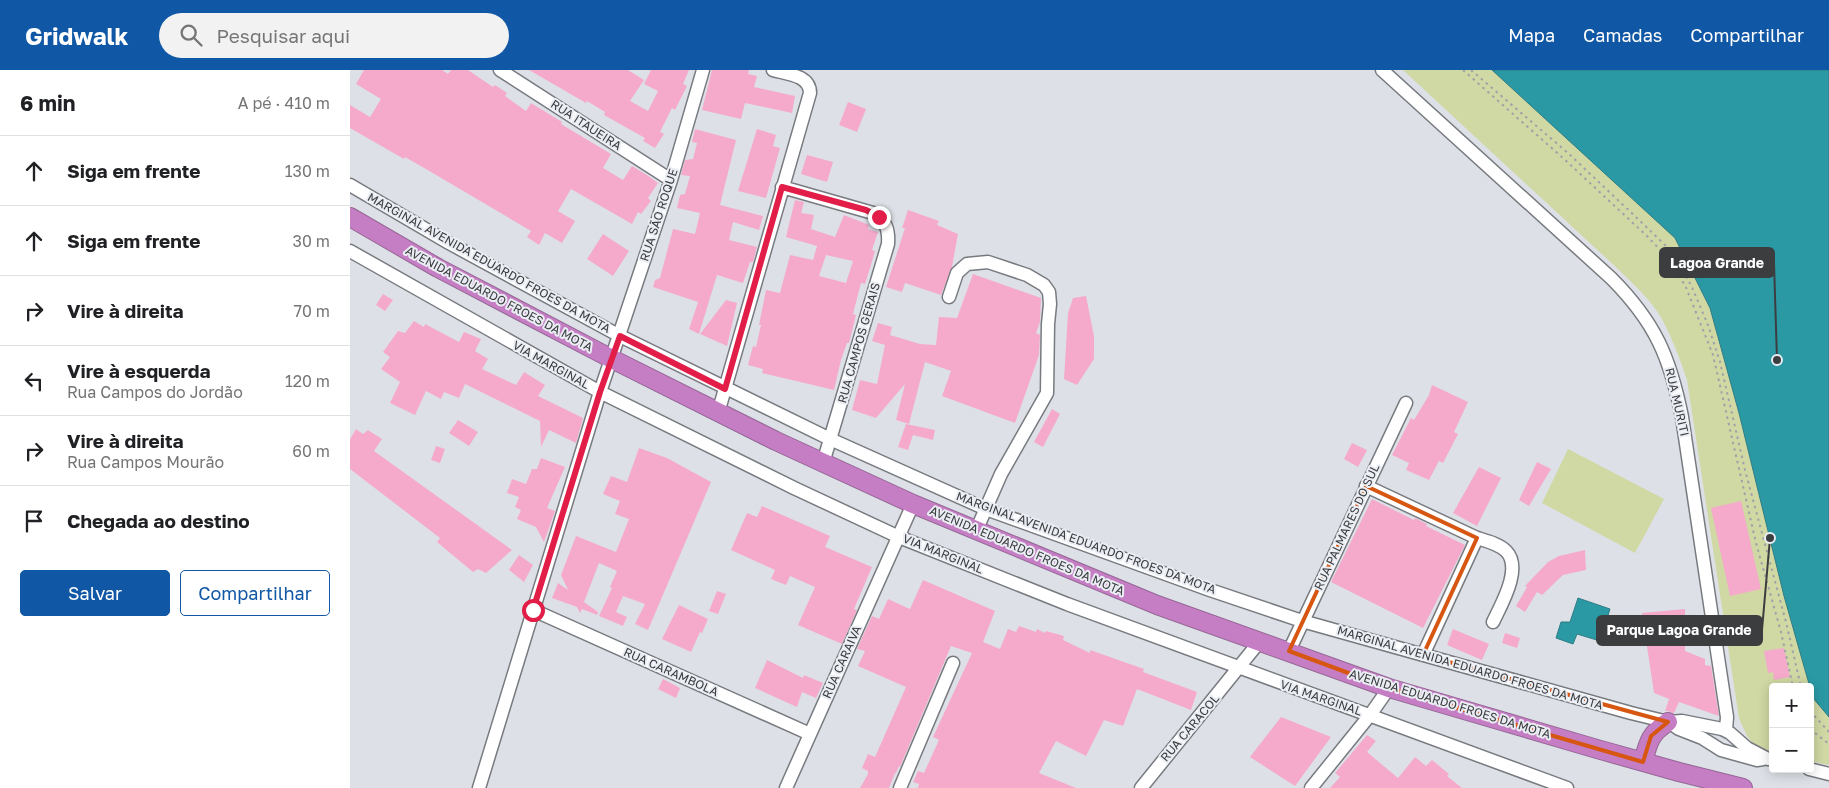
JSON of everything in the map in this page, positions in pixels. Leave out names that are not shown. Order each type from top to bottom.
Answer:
[{"type":"highway","name":"AVENIDA EDUARDO FROES DA MOTA","points":[[350,217],[438,268],[718,413],[913,504],[1157,606],[1388,688],[1643,762],[1743,788]]},
{"type":"highway","points":[[1643,762],[1651,736],[1659,727],[1668,722]]},
{"type":"highway","points":[[1679,772],[1695,788]]},
{"type":"street","name":"RUA ITAUEIRA","points":[[500,70],[671,180]]},
{"type":"street","name":"RUA SÃO ROQUE","points":[[479,788],[600,392],[671,180],[703,70]]},
{"type":"street","points":[[718,413],[810,93],[810,85],[804,79],[773,70]]},
{"type":"street","name":"RUA MURITI","points":[[1382,70],[1611,278],[1632,299],[1654,332],[1665,354],[1675,383],[1682,417],[1719,664],[1726,717],[1726,732]]},
{"type":"street","name":"MARGINAL AVENIDA EDUARDO FROES DA MOTA","points":[[350,185],[449,243],[620,336],[830,439],[986,509],[1210,590],[1302,621],[1668,722],[1725,751],[1757,760],[1769,760]]},
{"type":"street","name":"RUA CAMPOS GERAIS","points":[[782,187],[866,210],[879,217],[888,228],[888,244],[823,463]]},
{"type":"street","name":"VIA MARGINAL","points":[[350,251],[600,392],[794,488],[899,536],[1067,604],[1239,669],[1370,715],[1566,788]]},
{"type":"street","points":[[949,297],[957,273],[967,264],[988,262],[1027,275],[1044,285],[1049,292],[1047,393],[1001,474],[976,531]]},
{"type":"street","name":"RUA PALMARES DO SUL","points":[[1289,652],[1406,403]]},
{"type":"street","points":[[1366,486],[1507,551],[1512,561],[1511,581],[1493,622]]},
{"type":"street","name":"RUA CARAIVA","points":[[786,788],[913,504]]},
{"type":"street","points":[[1422,655],[1478,538]]},
{"type":"street","name":"RUA CARAMBOLA","points":[[533,610],[810,734]]},
{"type":"street","name":"RUA CARACOL","points":[[1141,788],[1260,641]]},
{"type":"street","points":[[900,788],[953,664]]},
{"type":"street","points":[[1311,788],[1370,715],[1388,688]]},
{"type":"street","name":"MARGINAL AVENIDA EDUARDO FROES DA MOTA","points":[[1668,722],[1682,721],[1726,732],[1748,748],[1769,759]]},
{"type":"street","points":[[1712,745],[1711,736],[1726,732],[1732,744],[1725,751]]},
{"type":"street","points":[[1814,770],[1829,774]]},
{"type":"street","points":[[1530,788],[1539,778]]},
{"type":"path","points":[[1471,70],[1568,153],[1667,247],[1691,285],[1720,362],[1800,683]]},
{"type":"path","points":[[1814,715],[1829,732]]},
{"type":"path","points":[[1814,732],[1829,744]]},
{"type":"highlighted area","points":[[1366,486],[1477,538],[1423,655],[1668,722],[1651,736],[1643,762],[1389,688],[1289,651]]},
{"type":"green space","points":[[1403,70],[1829,70],[1829,765],[1814,762],[1814,683],[1769,683],[1769,752],[1759,748],[1751,741],[1739,718],[1687,380],[1676,349],[1658,312],[1648,299]]},
{"type":"green space","points":[[1568,449],[1664,499],[1635,553],[1542,503]]},
{"type":"water","points":[[1492,70],[1829,70],[1829,717],[1814,699],[1814,683],[1809,683],[1784,596],[1739,413],[1710,308],[1675,238]]},
{"type":"water","points":[[1578,598],[1610,609],[1600,641],[1577,634],[1573,644],[1556,638],[1561,622],[1570,622]]},
{"type":"building","points":[[364,70],[442,70],[448,74],[451,70],[468,70],[493,87],[495,85],[507,93],[505,96],[526,111],[531,103],[562,122],[561,124],[611,154],[603,168],[623,180],[632,166],[647,175],[658,183],[648,198],[651,201],[641,214],[638,212],[632,224],[571,189],[558,211],[575,221],[562,243],[545,233],[539,245],[527,237],[531,231],[405,157],[404,159],[350,128],[350,105],[370,117],[381,99],[356,84]]},
{"type":"building","points":[[529,70],[628,70],[644,80],[630,101],[648,111],[658,91],[644,84],[651,70],[689,70],[683,84],[687,86],[675,110],[672,108],[660,132],[664,134],[655,148],[643,141],[645,138],[604,115],[605,112]]},
{"type":"building","points":[[712,70],[749,70],[748,74],[757,76],[754,87],[795,96],[792,113],[745,103],[741,119],[702,110]]},
{"type":"building","points":[[848,102],[866,109],[857,132],[839,125]]},
{"type":"building","points":[[695,129],[736,140],[720,205],[763,216],[759,230],[733,222],[729,240],[757,247],[753,262],[750,262],[743,283],[717,275],[699,334],[689,329],[698,302],[653,287],[655,280],[660,278],[673,229],[695,234],[700,213],[677,208],[680,195],[685,194],[690,176],[681,175],[685,160],[693,159],[697,143],[692,142]]},
{"type":"building","points":[[757,129],[776,135],[773,146],[780,148],[766,198],[738,191]]},
{"type":"building","points":[[807,155],[833,162],[827,182],[801,174]]},
{"type":"building","points":[[795,200],[804,202],[801,213],[814,215],[811,229],[835,237],[844,215],[869,225],[868,229],[878,232],[872,250],[875,251],[865,284],[861,283],[853,314],[856,315],[849,343],[847,343],[841,360],[834,390],[762,373],[763,369],[748,365],[753,346],[756,347],[766,290],[780,293],[790,255],[813,260],[817,246],[786,237]],"holes":[[[826,255],[853,261],[846,283],[819,276]]]},
{"type":"building","points":[[908,210],[939,221],[937,225],[958,234],[952,267],[941,295],[905,283],[902,292],[886,287],[905,228],[902,228]]},
{"type":"building","points":[[603,234],[629,251],[613,276],[587,259]]},
{"type":"building","points":[[973,274],[1041,298],[1040,322],[1036,333],[1040,335],[1039,355],[1015,423],[942,396],[951,371],[925,362],[909,424],[896,420],[905,384],[876,418],[852,410],[860,380],[877,384],[885,345],[872,341],[878,323],[892,327],[890,335],[920,344],[936,345],[939,317],[957,318]]},
{"type":"building","points":[[383,294],[393,300],[385,311],[376,305]]},
{"type":"building","points":[[1086,296],[1094,336],[1094,359],[1077,385],[1064,379],[1068,313],[1073,298]]},
{"type":"building","points":[[726,300],[737,303],[727,346],[700,334]]},
{"type":"building","points":[[414,321],[424,327],[425,324],[459,342],[464,332],[481,339],[475,351],[488,359],[482,369],[516,385],[524,372],[545,385],[538,396],[583,418],[576,443],[549,430],[541,447],[540,421],[465,384],[459,398],[444,392],[441,399],[426,391],[415,415],[390,403],[400,382],[381,369],[390,357],[383,352],[398,331],[405,333]]},
{"type":"building","points":[[1432,385],[1468,402],[1454,432],[1458,434],[1443,463],[1439,461],[1429,480],[1406,470],[1409,463],[1392,455],[1411,418],[1414,420],[1429,395]]},
{"type":"building","points":[[1052,409],[1060,414],[1043,447],[1034,442]]},
{"type":"building","points":[[458,420],[478,432],[469,446],[449,433]]},
{"type":"building","points":[[906,424],[935,430],[933,440],[913,435],[908,450],[898,447]]},
{"type":"building","points":[[356,429],[363,434],[368,430],[382,439],[374,451],[512,550],[486,573],[478,569],[473,572],[437,542],[440,538],[350,469],[350,439]]},
{"type":"building","points":[[1352,443],[1367,450],[1358,467],[1344,459]]},
{"type":"building","points":[[436,446],[445,449],[440,463],[431,460]]},
{"type":"building","points":[[639,448],[667,458],[711,482],[648,630],[635,624],[645,604],[623,596],[616,612],[627,617],[623,626],[599,616],[612,588],[610,587],[617,571],[599,563],[584,602],[598,612],[597,615],[582,609],[580,613],[577,607],[552,598],[558,583],[568,590],[561,575],[576,536],[616,552],[629,519],[615,514],[620,501],[603,494],[611,476],[627,482]]},
{"type":"building","points":[[541,458],[565,467],[547,508],[555,511],[544,542],[536,527],[517,519],[521,510],[515,507],[519,497],[507,493],[512,479],[526,484],[532,469],[537,469]]},
{"type":"building","points":[[1537,462],[1551,469],[1529,506],[1519,500]]},
{"type":"building","points":[[1479,467],[1501,478],[1477,526],[1453,513]]},
{"type":"building","points":[[1372,499],[1414,520],[1415,518],[1427,524],[1426,526],[1465,545],[1423,628],[1331,582]]},
{"type":"building","points":[[1741,501],[1761,589],[1730,596],[1711,508]]},
{"type":"building","points":[[762,506],[830,536],[825,547],[872,567],[854,609],[857,610],[842,644],[798,625],[815,587],[790,576],[786,585],[771,579],[775,570],[731,550],[747,513],[757,517]]},
{"type":"building","points":[[1585,550],[1586,570],[1563,575],[1542,595],[1537,592],[1525,612],[1516,606],[1527,587],[1525,586],[1548,562],[1559,556]]},
{"type":"building","points":[[519,555],[533,565],[524,582],[509,570]]},
{"type":"building","points":[[923,580],[995,611],[983,642],[1000,649],[1008,629],[1016,632],[1019,626],[1036,632],[1037,629],[1045,633],[1046,631],[1064,636],[1063,640],[1090,653],[1090,650],[1144,669],[1143,672],[1197,692],[1191,710],[1137,689],[1123,726],[1104,720],[1086,756],[1056,741],[1039,773],[1076,788],[918,788],[919,784],[913,782],[918,771],[924,773],[939,740],[933,737],[972,653],[951,646],[900,767],[895,773],[889,788],[860,788],[868,774],[868,771],[862,768],[868,754],[875,757],[906,687],[858,666],[865,651],[857,649],[872,616],[879,619],[888,599],[910,609]]},
{"type":"building","points":[[717,591],[726,594],[718,614],[709,611]]},
{"type":"building","points":[[679,605],[708,619],[691,652],[662,639]]},
{"type":"building","points":[[1685,609],[1685,651],[1705,659],[1705,665],[1711,666],[1719,716],[1679,702],[1674,713],[1665,711],[1669,699],[1654,693],[1642,613]]},
{"type":"building","points":[[1453,629],[1489,644],[1482,660],[1447,645]]},
{"type":"building","points":[[1505,633],[1520,638],[1517,648],[1502,643]]},
{"type":"building","points":[[1784,648],[1790,677],[1774,680],[1773,672],[1768,673],[1764,651]]},
{"type":"building","points":[[767,660],[803,678],[804,675],[823,683],[816,698],[802,692],[797,707],[755,688]]},
{"type":"building","points":[[663,679],[680,688],[676,698],[658,689]]},
{"type":"building","points":[[1281,717],[1331,737],[1295,786],[1250,757]]},
{"type":"building","points":[[1367,735],[1376,741],[1367,752],[1398,778],[1415,757],[1426,766],[1432,760],[1462,788],[1330,788],[1340,777],[1335,773]]},
{"type":"place","name":"Lagoa Grande","points":[[1777,360]]},
{"type":"place","name":"Parque Lagoa Grande","points":[[1770,538]]},
{"type":"route","points":[[533,610],[600,392],[620,336],[725,389],[782,187],[866,210],[879,217]]}]
